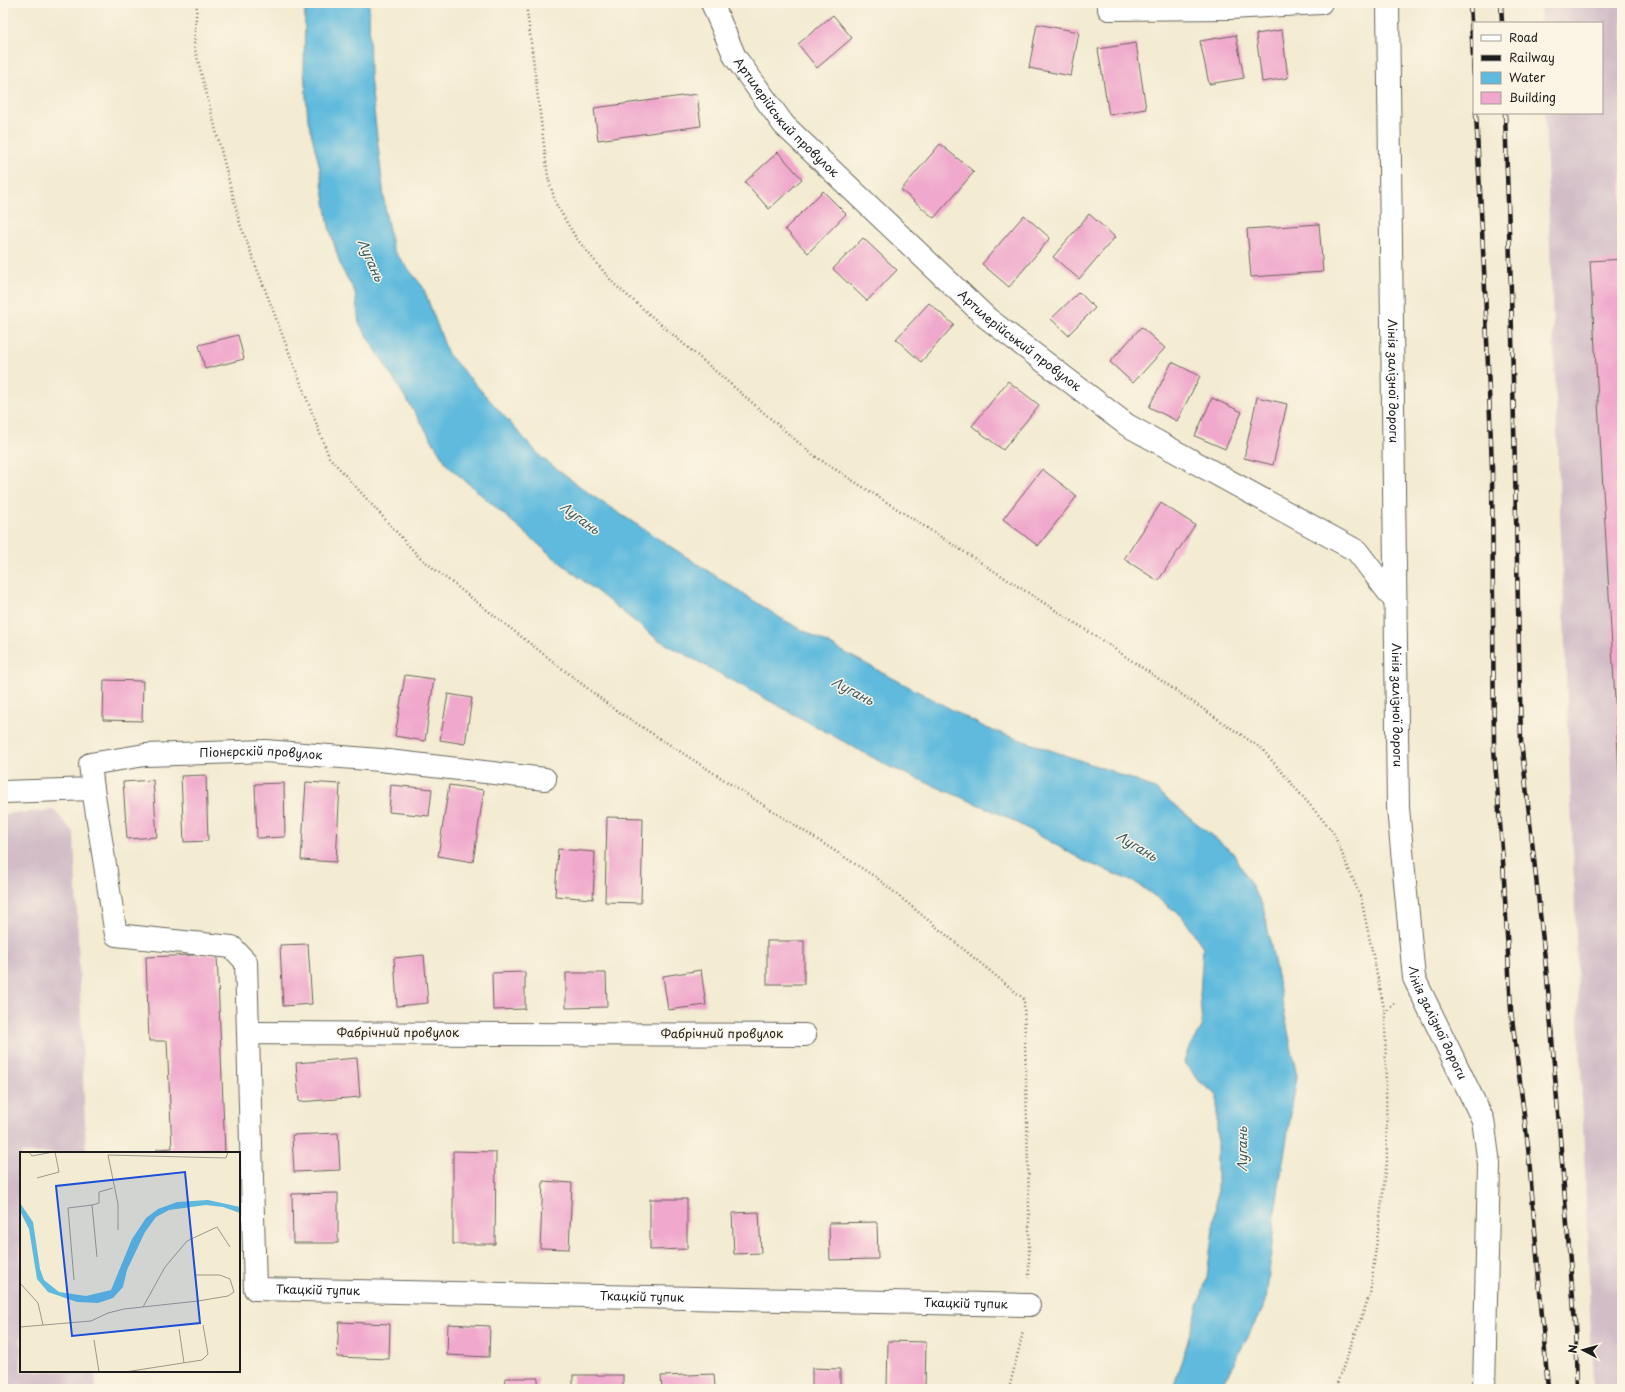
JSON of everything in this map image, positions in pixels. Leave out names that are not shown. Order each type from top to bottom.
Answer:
[{"type":"street","name":"Артилерійський провулок","points":[[712,3],[735,57],[784,125],[987,318],[1127,425],[1357,551],[1395,601]]},
{"type":"street","points":[[1109,3],[1109,9],[1230,8],[1321,3]]},
{"type":"street","name":"Лінія залізної дороги","points":[[1388,3],[1398,808],[1414,978],[1483,1120],[1489,1164],[1484,1389]]},
{"type":"street","name":"Піонєрскій провулок","points":[[92,788],[90,764],[145,755],[265,752],[380,760],[545,779]]},
{"type":"street","points":[[3,792],[92,788],[116,935],[232,947],[246,962],[248,1033]]},
{"type":"street","name":"Ткацкій тупик","points":[[248,1033],[255,1288],[1029,1305]]},
{"type":"street","name":"Фабрічний провулок","points":[[248,1033],[805,1035]]},
{"type":"path","points":[[197,3],[194,45],[240,224],[329,457],[419,558],[614,709],[877,878],[1024,999],[1029,1207],[1029,1305],[1009,1389]]},
{"type":"path","points":[[526,3],[548,176],[556,204],[576,238],[614,284],[813,455],[1081,626],[1262,749],[1333,832],[1361,898],[1385,1014],[1388,1162],[1370,1294],[1335,1389]]},
{"type":"shaded area","points":[[1540,3],[1622,3],[1622,1389],[1593,1389],[1545,114],[1603,114],[1603,22],[1541,22]]},
{"type":"shaded area","points":[[54,810],[74,833],[86,1152],[20,1152],[20,1372],[95,1372],[96,1389],[3,1389],[3,814]]},
{"type":"water","name":"Лугань","points":[[305,3],[369,3],[370,76],[386,215],[393,250],[423,287],[448,354],[542,458],[594,497],[782,619],[986,728],[1111,771],[1155,789],[1233,853],[1263,906],[1297,1076],[1276,1205],[1266,1302],[1230,1370],[1222,1389],[1173,1389],[1207,1277],[1217,1196],[1217,1095],[1201,1083],[1184,1063],[1189,1047],[1202,1027],[1200,996],[1203,947],[1182,916],[1138,884],[1084,861],[1005,816],[890,767],[657,639],[552,556],[448,466],[359,323],[355,292],[341,267],[329,227],[319,164],[308,120],[304,71]]},
{"type":"building","points":[[833,15],[852,38],[817,68],[798,44]]},
{"type":"building","points":[[1037,24],[1079,32],[1071,76],[1029,68]]},
{"type":"building","points":[[1282,30],[1288,78],[1262,82],[1256,34]]},
{"type":"building","points":[[1236,35],[1244,78],[1209,84],[1200,41]]},
{"type":"building","points":[[1136,43],[1146,109],[1109,115],[1098,49]]},
{"type":"building","points":[[697,94],[701,126],[598,140],[594,108]]},
{"type":"building","points":[[940,144],[974,172],[934,218],[901,190]]},
{"type":"building","points":[[778,152],[802,179],[769,209],[745,182]]},
{"type":"building","points":[[1620,157],[1622,157],[1622,218],[1621,218]]},
{"type":"building","points":[[823,191],[846,214],[808,253],[785,229]]},
{"type":"building","points":[[1089,214],[1115,237],[1079,279],[1053,257]]},
{"type":"building","points":[[1024,215],[1050,238],[1009,287],[982,264]]},
{"type":"building","points":[[1319,224],[1323,272],[1251,277],[1247,229]]},
{"type":"building","points":[[863,238],[897,270],[867,301],[833,269]]},
{"type":"building","points":[[1622,259],[1622,805],[1621,805],[1590,261]]},
{"type":"building","points":[[1079,292],[1095,308],[1068,335],[1051,319]]},
{"type":"building","points":[[929,303],[954,325],[921,362],[896,339]]},
{"type":"building","points":[[1141,327],[1165,348],[1133,383],[1110,362]]},
{"type":"building","points":[[238,335],[244,359],[205,369],[199,345]]},
{"type":"building","points":[[1172,362],[1200,376],[1177,421],[1149,407]]},
{"type":"building","points":[[1008,381],[1039,405],[1003,450],[972,426]]},
{"type":"building","points":[[1257,397],[1287,404],[1273,465],[1244,458]]},
{"type":"building","points":[[1212,398],[1242,412],[1225,449],[1195,436]]},
{"type":"building","points":[[1042,469],[1077,496],[1038,546],[1003,519]]},
{"type":"building","points":[[1161,503],[1195,525],[1158,581],[1124,559]]},
{"type":"building","points":[[405,675],[434,679],[425,741],[395,736]]},
{"type":"building","points":[[104,680],[143,681],[142,721],[103,720]]},
{"type":"building","points":[[448,694],[472,698],[465,744],[440,740]]},
{"type":"building","points":[[206,775],[208,841],[184,842],[181,776]]},
{"type":"building","points":[[153,780],[157,837],[127,839],[123,782]]},
{"type":"building","points":[[306,782],[340,784],[336,862],[301,860]]},
{"type":"building","points":[[284,783],[285,837],[257,838],[255,784]]},
{"type":"building","points":[[391,785],[432,789],[429,816],[389,812]]},
{"type":"building","points":[[449,785],[484,790],[473,862],[438,856]]},
{"type":"building","points":[[607,817],[643,818],[641,903],[605,902]]},
{"type":"building","points":[[558,849],[595,852],[593,899],[555,896]]},
{"type":"building","points":[[767,941],[804,941],[804,984],[767,984]]},
{"type":"building","points":[[308,944],[312,1004],[283,1006],[280,945]]},
{"type":"building","points":[[217,954],[225,1152],[157,1152],[157,1149],[172,1148],[167,1041],[149,1041],[146,957]]},
{"type":"building","points":[[424,955],[428,1003],[397,1006],[394,958]]},
{"type":"building","points":[[701,970],[706,1005],[668,1010],[663,976]]},
{"type":"building","points":[[525,972],[525,1009],[493,1010],[492,973]]},
{"type":"building","points":[[566,973],[606,973],[607,1007],[566,1008]]},
{"type":"building","points":[[357,1058],[360,1097],[299,1102],[296,1063]]},
{"type":"building","points":[[338,1133],[340,1170],[294,1172],[292,1135]]},
{"type":"building","points":[[453,1151],[496,1152],[495,1244],[453,1244]]},
{"type":"building","points":[[543,1181],[572,1183],[569,1249],[540,1248]]},
{"type":"building","points":[[338,1193],[338,1243],[293,1243],[292,1194]]},
{"type":"building","points":[[650,1199],[687,1199],[687,1249],[650,1250]]},
{"type":"building","points":[[759,1212],[761,1253],[734,1254],[732,1213]]},
{"type":"building","points":[[877,1222],[878,1259],[830,1260],[829,1223]]},
{"type":"building","points":[[339,1322],[390,1324],[389,1359],[337,1357]]},
{"type":"building","points":[[448,1324],[490,1326],[489,1357],[447,1355]]},
{"type":"building","points":[[888,1341],[926,1342],[925,1389],[887,1389]]},
{"type":"building","points":[[812,1368],[840,1369],[840,1389],[812,1389]]},
{"type":"building","points":[[714,1374],[715,1389],[662,1389],[661,1376]]},
{"type":"building","points":[[573,1375],[623,1375],[623,1389],[573,1389]]},
{"type":"building","points":[[505,1378],[538,1378],[538,1389],[504,1389]]},
{"type":"railway","points":[[1470,3],[1473,57]]},
{"type":"railway","points":[[1501,3],[1502,22]]},
{"type":"railway","points":[[1476,114],[1492,468],[1494,749],[1503,861],[1511,1010],[1528,1146],[1548,1389]]},
{"type":"railway","points":[[1505,114],[1511,290],[1521,741],[1547,977],[1575,1323],[1577,1389]]}]
